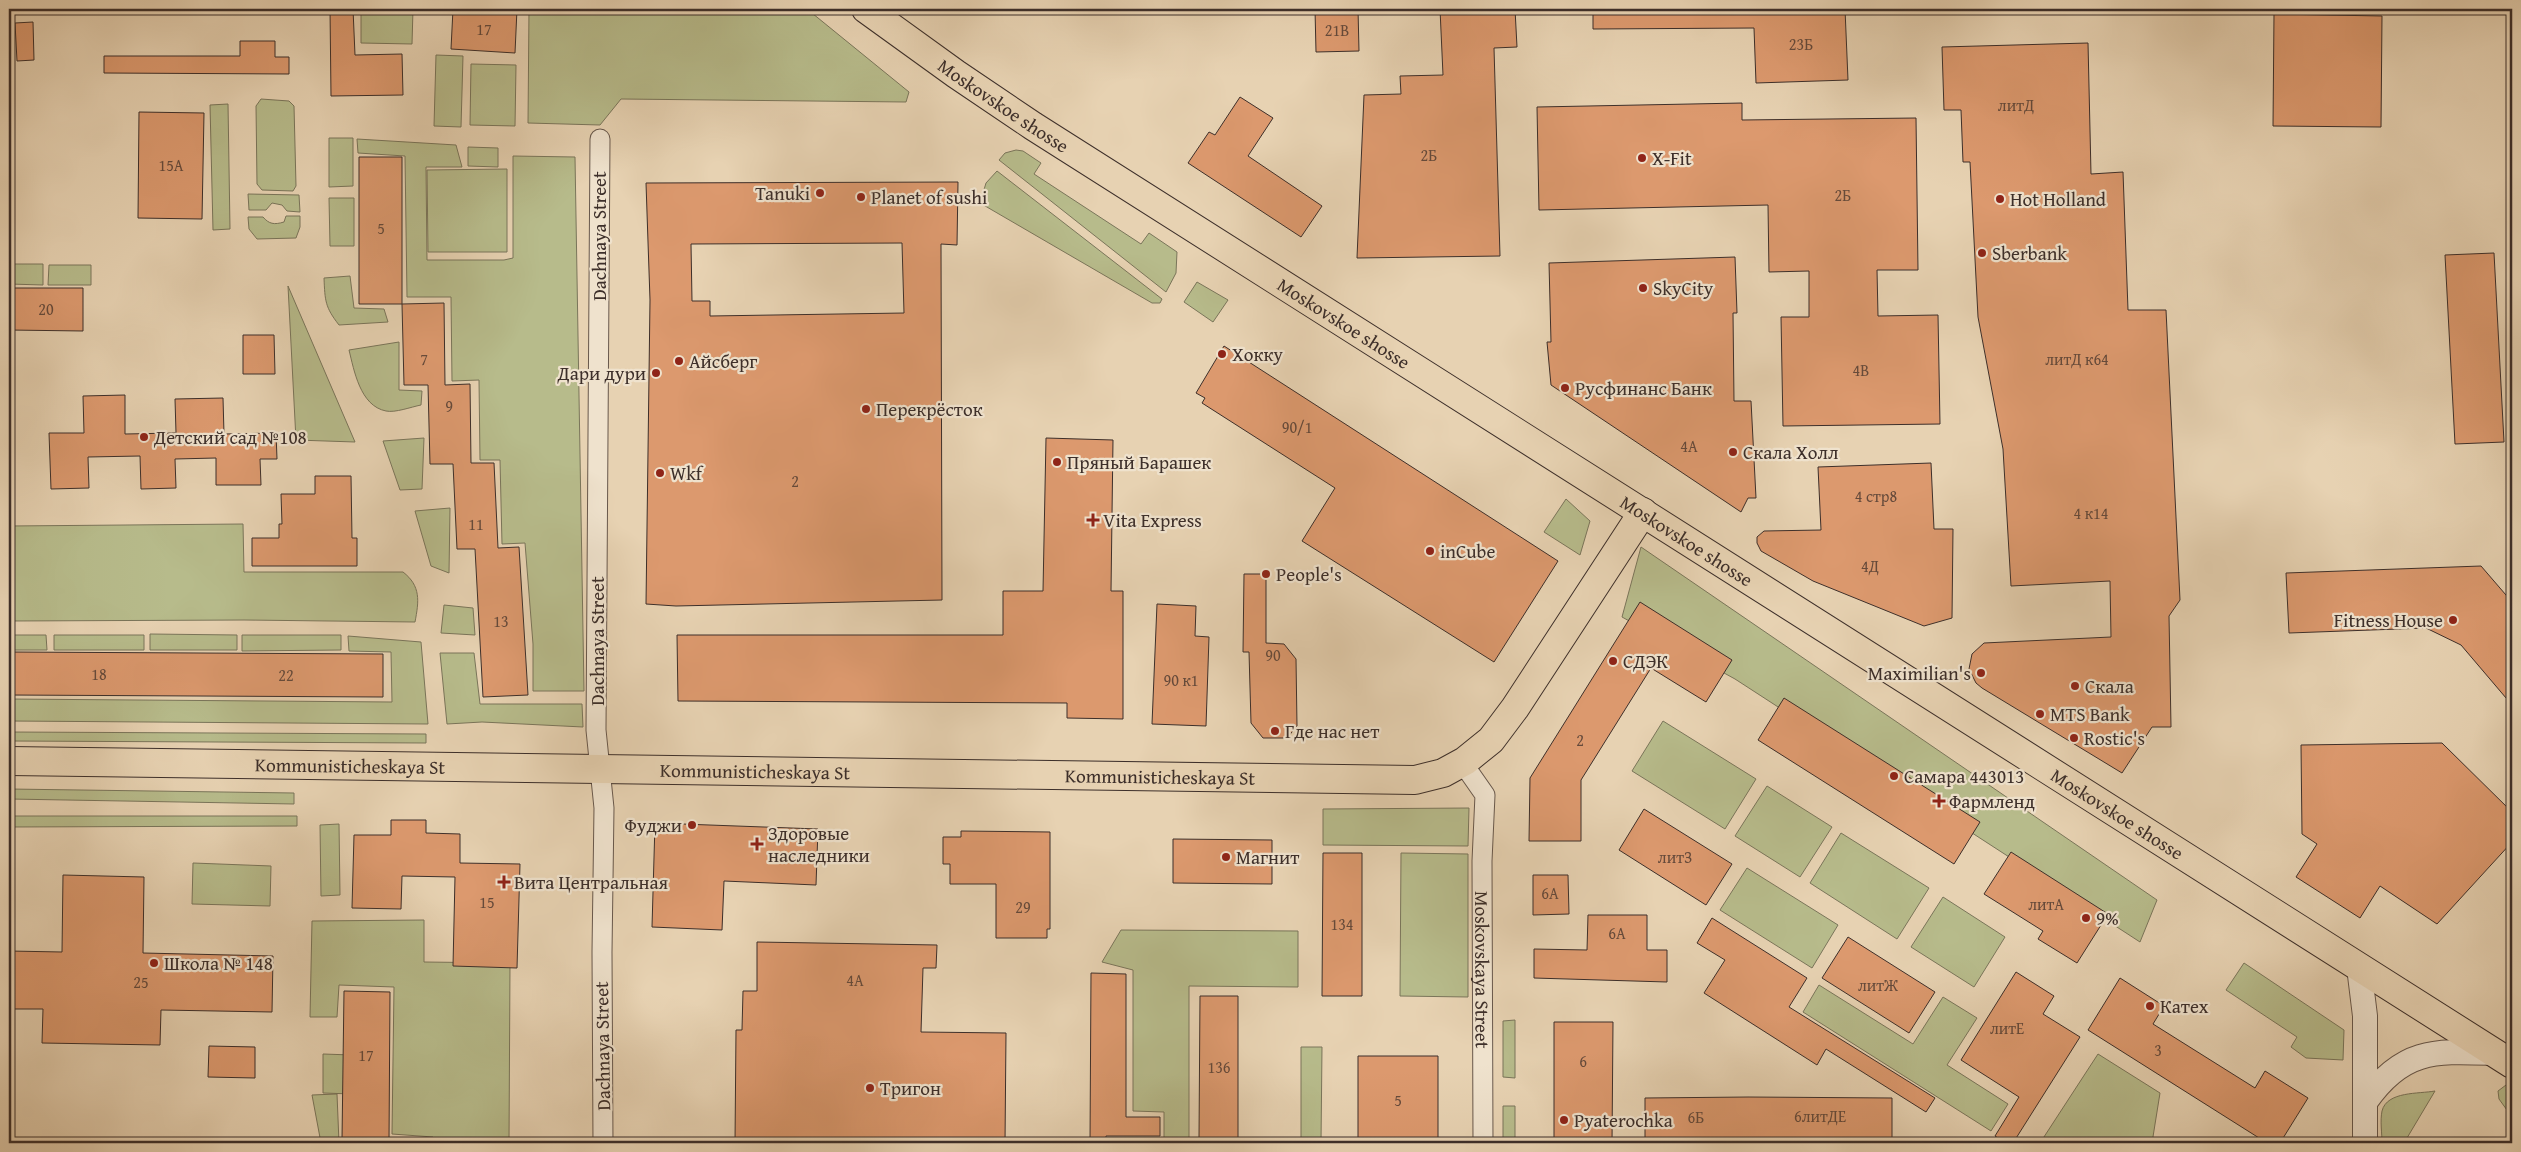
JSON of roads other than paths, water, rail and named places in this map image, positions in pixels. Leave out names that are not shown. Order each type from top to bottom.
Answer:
[{"type":"main road","name":"Moskovskoe shosse","points":[[866,9],[956,74],[1033,126],[2503,1058]]},
{"type":"main road","name":"Kommunisticheskaya St","points":[[9,761],[1416,780],[1438,775],[1462,762],[1491,740],[1515,708],[1643,512]]},
{"type":"street","name":"Dachnaya Street","points":[[600,139],[596,730],[604,808],[602,952],[603,1143]]},
{"type":"street","name":"Moskovskaya Street","points":[[1462,762],[1485,795],[1482,861],[1483,1143]]},
{"type":"street","points":[[2359,967],[2365,1016],[2365,1143]]},
{"type":"street","points":[[2366,1101],[2377,1084],[2393,1070],[2415,1059],[2440,1052],[2503,1058]]},
{"type":"place","name":"X-Fit","points":[[1642,158]]},
{"type":"place","name":"Tanuki","points":[[820,193]]},
{"type":"place","name":"Planet of sushi","points":[[861,197]]},
{"type":"place","name":"Hot Holland","points":[[2000,199]]},
{"type":"place","name":"Sberbank","points":[[1982,253]]},
{"type":"place","name":"SkyCity","points":[[1643,288]]},
{"type":"place","name":"Хокку","points":[[1222,354]]},
{"type":"place","name":"Айсберг","points":[[679,361]]},
{"type":"place","name":"Дари дури","points":[[656,373]]},
{"type":"place","name":"Русфинанс Банк","points":[[1565,388]]},
{"type":"place","name":"Перекрёсток","points":[[866,409]]},
{"type":"place","name":"Детский сад №108","points":[[144,437]]},
{"type":"place","name":"Скала Холл","points":[[1733,452]]},
{"type":"place","name":"Пряный Барашек","points":[[1057,462]]},
{"type":"place","name":"Wkf","points":[[660,473]]},
{"type":"place","name":"Vita Express","points":[[1093,520]]},
{"type":"place","name":"inCube","points":[[1430,551]]},
{"type":"place","name":"People's","points":[[1266,574]]},
{"type":"place","name":"Fitness House","points":[[2453,620]]},
{"type":"place","name":"СДЭК","points":[[1613,661]]},
{"type":"place","name":"Maximilian's","points":[[1981,673]]},
{"type":"place","name":"Скала","points":[[2075,686]]},
{"type":"place","name":"MTS Bank","points":[[2040,714]]},
{"type":"place","name":"Где нас нет","points":[[1275,731]]},
{"type":"place","name":"Rostic's","points":[[2074,738]]},
{"type":"place","name":"Самара 443013","points":[[1894,776]]},
{"type":"place","name":"Фармленд","points":[[1939,801]]},
{"type":"place","name":"Фуджи","points":[[692,825]]},
{"type":"place","name":"Здоровые наследники","points":[[757,844]]},
{"type":"place","name":"Магнит","points":[[1226,857]]},
{"type":"place","name":"Вита Центральная","points":[[504,882]]},
{"type":"place","name":"9%","points":[[2086,918]]},
{"type":"place","name":"Школа № 148","points":[[154,963]]},
{"type":"place","name":"Катех","points":[[2150,1006]]},
{"type":"place","name":"Тригон","points":[[870,1088]]},
{"type":"place","name":"Pyaterochka","points":[[1564,1120]]}]
